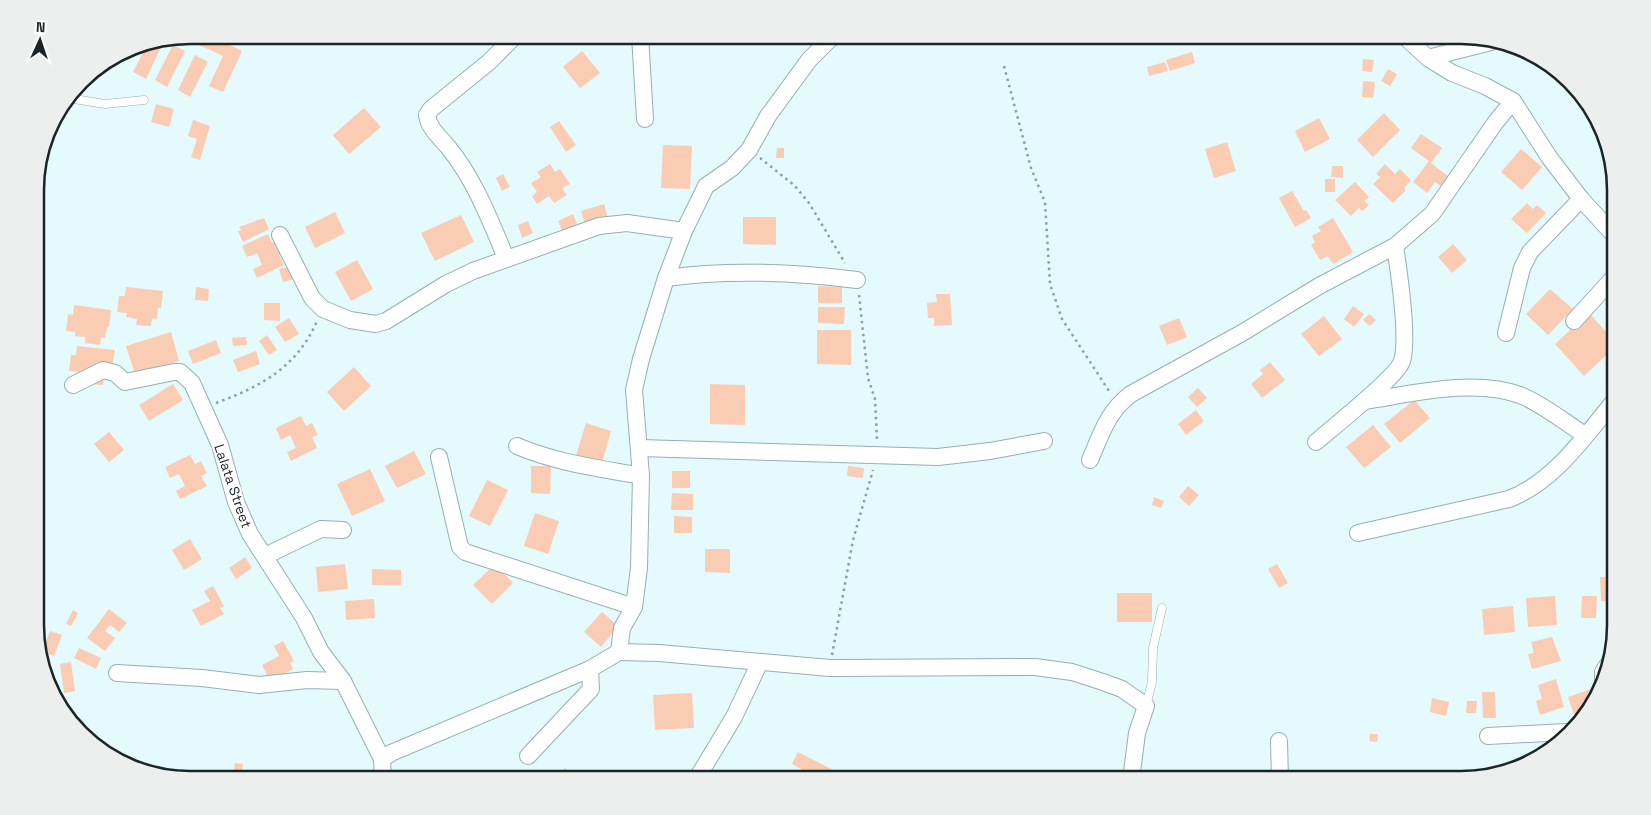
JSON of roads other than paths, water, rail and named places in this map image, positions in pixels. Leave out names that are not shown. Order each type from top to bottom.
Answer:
[{"type":"street","points":[[506,258],[476,190],[457,158],[434,132],[427,115],[431,109],[489,62],[507,44]]},
{"type":"street","points":[[641,44],[645,119]]},
{"type":"street","points":[[619,652],[622,628],[634,606],[639,568],[641,476],[634,390],[641,360],[666,278],[684,231],[709,182],[732,168],[749,150],[768,116],[809,60],[825,44]]},
{"type":"street","points":[[1413,44],[1428,58],[1452,73],[1486,86],[1513,101],[1549,157],[1581,199],[1607,227]]},
{"type":"street","points":[[1428,58],[1479,45]]},
{"type":"street","points":[[1090,460],[1108,416],[1118,403],[1242,333],[1319,286],[1396,246],[1432,214],[1495,123],[1513,101]]},
{"type":"street","points":[[1506,333],[1522,268],[1530,252],[1581,199]]},
{"type":"street","points":[[280,235],[312,298],[323,308],[350,320],[376,324],[381,323],[446,284],[506,258],[599,226],[617,223],[684,231]]},
{"type":"street","points":[[1316,442],[1364,401],[1397,370],[1402,362],[1404,338],[1396,246]]},
{"type":"street","points":[[666,278],[712,273],[758,272],[857,280]]},
{"type":"street","points":[[1574,321],[1607,285]]},
{"type":"street","name":"Lalata Street","points":[[73,385],[103,370],[114,373],[125,382],[180,372],[192,383],[220,445],[243,518],[250,534],[304,618],[321,652],[343,681],[382,759],[383,771]]},
{"type":"street","points":[[1364,401],[1461,388],[1497,390],[1519,395],[1534,402],[1585,435]]},
{"type":"street","points":[[1358,533],[1509,499],[1522,494],[1554,469],[1607,409]]},
{"type":"street","points":[[640,448],[938,457],[990,451],[1044,441]]},
{"type":"street","points":[[517,446],[544,457],[563,462],[641,476]]},
{"type":"street","points":[[439,457],[460,547],[465,552],[634,606]]},
{"type":"street","points":[[265,556],[321,529],[343,530]]},
{"type":"street","points":[[382,759],[391,753],[590,669],[619,652],[659,653],[830,668],[1035,667],[1072,672],[1122,690],[1146,706],[1137,733],[1133,771]]},
{"type":"street","points":[[701,771],[734,717],[760,662]]},
{"type":"street","points":[[528,756],[591,690],[590,669]]},
{"type":"street","points":[[118,673],[202,678],[259,685],[307,680],[343,681]]},
{"type":"street","points":[[1488,736],[1561,732]]},
{"type":"street","points":[[1279,741],[1280,771]]},
{"type":"lane","points":[[75,99],[105,104],[144,100]]},
{"type":"lane","points":[[1146,706],[1152,682],[1153,648],[1162,608]]}]
